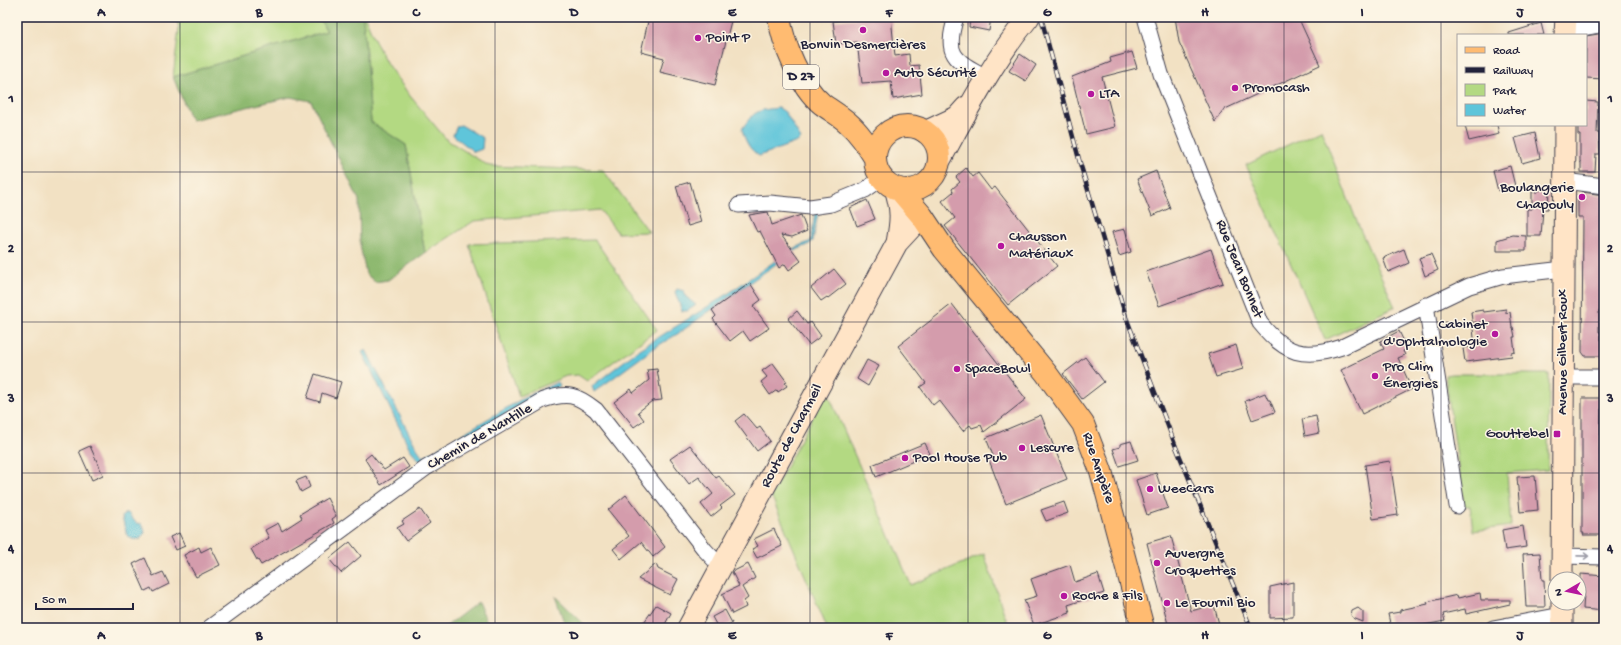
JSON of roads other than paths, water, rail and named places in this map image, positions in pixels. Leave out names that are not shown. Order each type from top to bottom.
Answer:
[{"type":"main road","name":"D 27","points":[[779,17],[781,29],[791,58],[804,81],[821,103],[847,121],[862,138],[888,178]]},
{"type":"main road","points":[[938,164],[986,77],[1013,37],[1029,17]]},
{"type":"main road","points":[[926,132],[957,117],[975,96]]},
{"type":"main road","name":"D 27","points":[[847,121],[887,133]]},
{"type":"main road","points":[[906,126],[916,127],[926,132],[937,146],[939,155],[936,172],[926,184],[909,190],[888,178],[879,144],[887,133],[896,128],[906,126]]},
{"type":"main road","name":"Avenue Gilbert Roux","points":[[1562,571],[1565,126]]},
{"type":"main road","name":"Rue Ampère","points":[[888,178],[922,216],[938,240],[1046,373],[1082,424],[1102,471],[1143,628]]},
{"type":"main road","name":"Route de Charmeil","points":[[888,178],[900,205],[901,216],[897,243]]},
{"type":"main road","points":[[922,216],[926,184]]},
{"type":"main road","name":"Route de Charmeil","points":[[688,628],[897,243],[922,216]]},
{"type":"main road","points":[[897,243],[926,235],[938,240]]},
{"type":"street","name":"Rue Jean Bonnet","points":[[1145,17],[1161,74],[1260,323],[1272,338],[1286,348],[1306,354],[1329,352],[1342,348],[1426,305],[1469,286],[1503,276],[1564,269]]},
{"type":"street","points":[[954,23],[950,40],[952,50],[960,63],[986,77]]},
{"type":"street","points":[[1565,28],[1604,24]]},
{"type":"street","points":[[739,205],[770,203],[810,207],[831,204],[865,190],[888,178]]},
{"type":"street","points":[[1564,181],[1604,186]]},
{"type":"street","points":[[1426,305],[1457,506]]},
{"type":"street","points":[[1563,377],[1604,377]]},
{"type":"street","name":"Chemin de Nantille","points":[[209,628],[426,468],[543,400],[556,396],[571,395],[583,399],[596,410],[705,550],[721,567]]},
{"type":"street","points":[[1562,556],[1604,557]]},
{"type":"street","points":[[1493,628],[1562,616]]},
{"type":"water","points":[[779,108],[785,112],[801,139],[797,142],[759,156],[748,144],[742,129],[750,118],[757,112]]},
{"type":"water","points":[[461,125],[483,138],[482,149],[474,152],[453,135],[457,126]]},
{"type":"water","points":[[815,212],[818,213],[813,241],[808,245],[794,251],[679,333],[654,348],[594,392],[592,386],[640,349],[726,295],[791,250],[811,241]]},
{"type":"water","points":[[677,289],[684,291],[685,296],[696,305],[687,311],[682,311],[675,292]]},
{"type":"water","points":[[366,350],[416,447],[423,457],[520,400],[558,382],[560,386],[524,403],[425,463],[421,462],[410,449],[362,352]]},
{"type":"water","points":[[125,513],[128,513],[136,523],[142,524],[145,532],[141,539],[132,539],[127,535],[122,517]]},
{"type":"railway","points":[[1041,17],[1080,163],[1126,317],[1176,447],[1251,628]]},
{"type":"place","name":"Bonvin Desmercières","points":[[863,30]]},
{"type":"place","name":"Point P","points":[[698,38]]},
{"type":"place","name":"Auto Sécurité","points":[[886,73]]},
{"type":"place","name":"Promocash","points":[[1235,88]]},
{"type":"place","name":"LTA","points":[[1091,94]]},
{"type":"place","name":"Boulangerie Chapouly","points":[[1582,197]]},
{"type":"place","name":"Chausson Matériaux","points":[[1001,246]]},
{"type":"place","name":"Cabinet d'Ophtalmologie","points":[[1495,334]]},
{"type":"place","name":"SpaceBowl","points":[[957,369]]},
{"type":"place","name":"Pro Clim Énergies","points":[[1375,376]]},
{"type":"place","name":"Gouttebel","points":[[1557,434]]},
{"type":"place","name":"Lescure","points":[[1022,448]]},
{"type":"place","name":"Pool House Pub","points":[[905,458]]},
{"type":"place","name":"WeeCars","points":[[1150,489]]},
{"type":"place","name":"Auvergne Croquettes","points":[[1157,563]]},
{"type":"place","name":"Roche & Fils","points":[[1064,596]]},
{"type":"place","name":"Le Fournil Bio","points":[[1167,603]]}]
